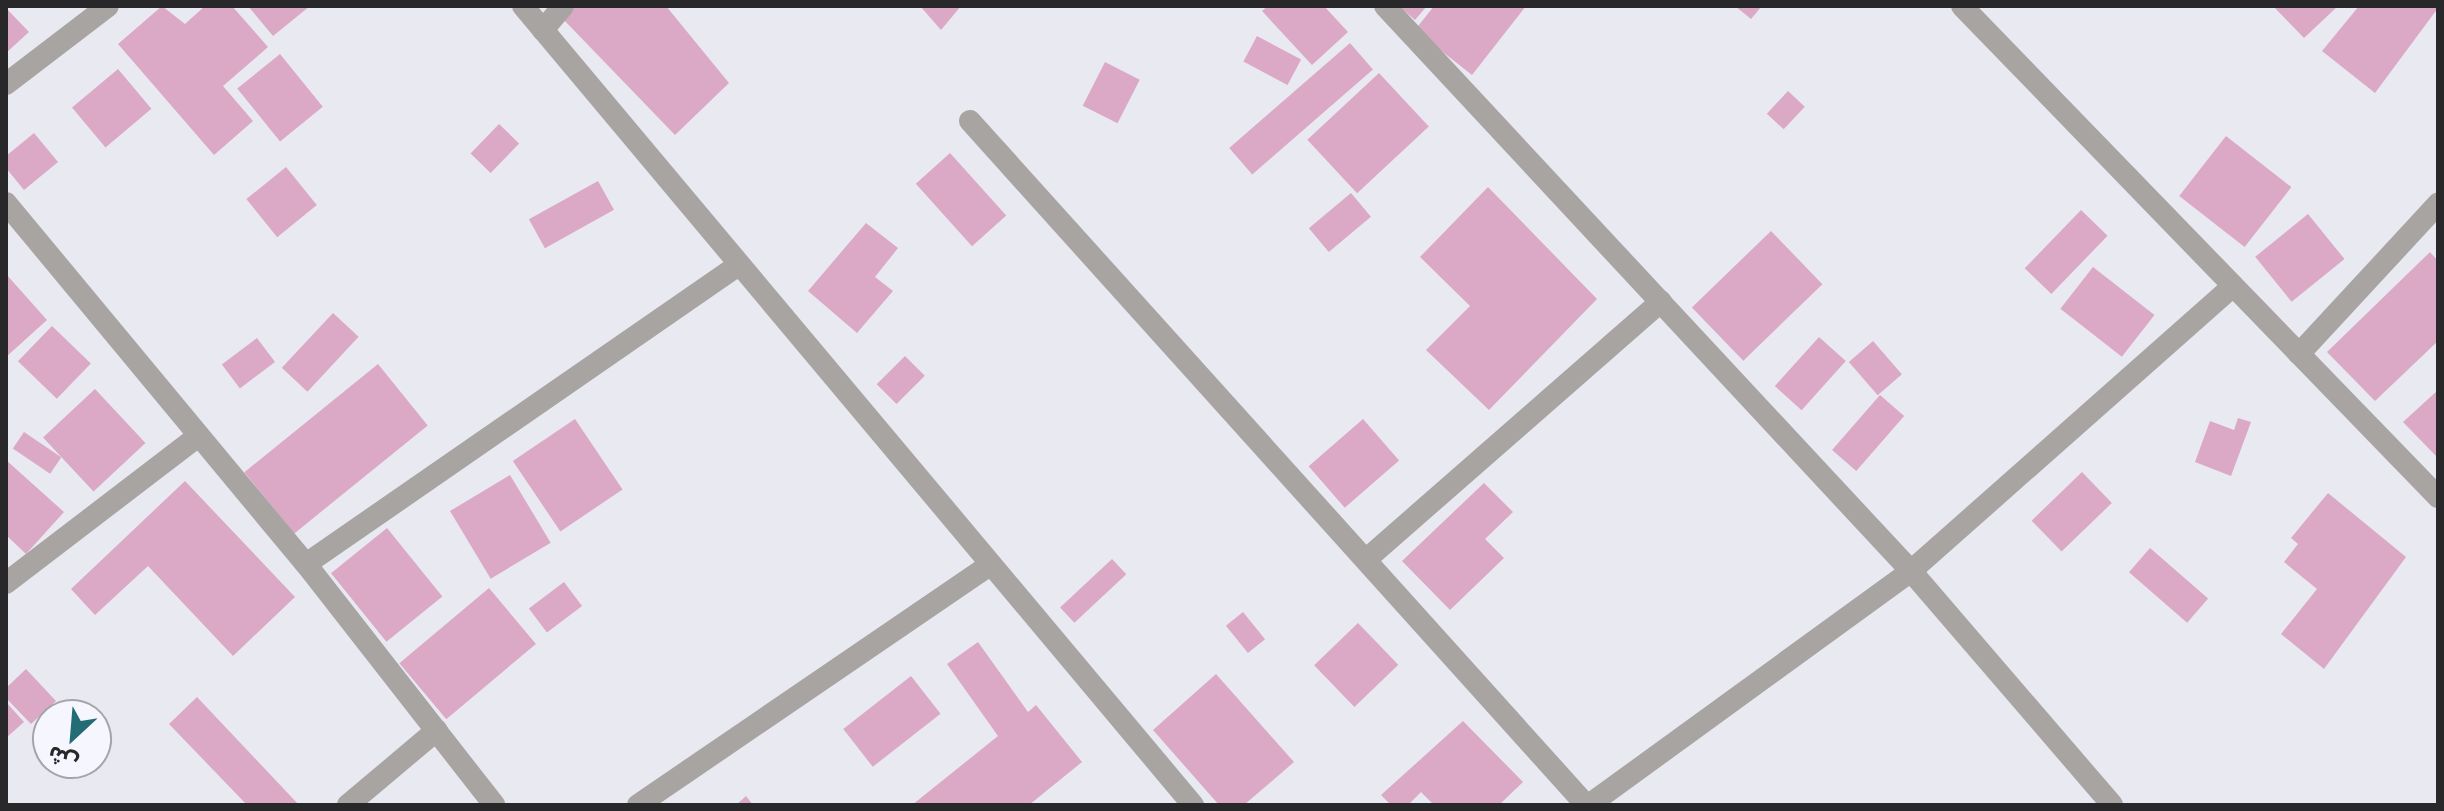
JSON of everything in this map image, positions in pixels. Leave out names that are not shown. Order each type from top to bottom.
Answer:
[{"type":"street","points":[[6,84],[108,6]]},
{"type":"street","points":[[523,6],[737,266],[1193,805]]},
{"type":"street","points":[[543,30],[563,6]]},
{"type":"street","points":[[1385,6],[1911,571],[2112,805]]},
{"type":"street","points":[[1962,6],[2438,497]]},
{"type":"street","points":[[970,121],[1369,557],[1587,805],[1911,571],[2233,286]]},
{"type":"street","points":[[6,203],[306,564],[494,805]]},
{"type":"street","points":[[2299,354],[2438,204]]},
{"type":"street","points":[[306,564],[737,266]]},
{"type":"street","points":[[1369,557],[1661,301]]},
{"type":"street","points":[[6,583],[198,436]]},
{"type":"street","points":[[638,805],[990,565]]},
{"type":"street","points":[[348,805],[437,730]]},
{"type":"building","points":[[162,6],[185,24],[205,6],[232,6],[268,47],[223,86],[253,121],[214,155],[118,44]]},
{"type":"building","points":[[248,6],[310,6],[273,36]]},
{"type":"building","points":[[574,6],[666,6],[729,83],[675,135],[562,18]]},
{"type":"building","points":[[920,6],[961,6],[941,30]]},
{"type":"building","points":[[1268,6],[1324,6],[1348,32],[1312,65],[1262,11]]},
{"type":"building","points":[[1399,6],[1427,6],[1415,20]]},
{"type":"building","points":[[1434,6],[1526,6],[1472,75],[1415,30]]},
{"type":"building","points":[[1735,6],[1762,6],[1751,19]]},
{"type":"building","points":[[2273,6],[2338,6],[2304,38]]},
{"type":"building","points":[[2359,6],[2438,8],[2375,93],[2322,51]]},
{"type":"building","points":[[6,8],[29,32],[6,53]]},
{"type":"building","points":[[1257,36],[1301,59],[1288,85],[1243,62]]},
{"type":"building","points":[[1350,43],[1373,69],[1252,174],[1229,148]]},
{"type":"building","points":[[280,54],[323,107],[280,141],[237,89]]},
{"type":"building","points":[[1105,62],[1140,80],[1118,123],[1083,106]]},
{"type":"building","points":[[118,69],[151,109],[105,147],[72,108]]},
{"type":"building","points":[[1379,73],[1429,126],[1357,193],[1307,140]]},
{"type":"building","points":[[1788,91],[1805,107],[1784,129],[1767,114]]},
{"type":"building","points":[[499,124],[519,143],[491,173],[471,153]]},
{"type":"building","points":[[34,133],[58,162],[24,190],[6,168],[6,156]]},
{"type":"building","points":[[2226,136],[2291,187],[2245,247],[2179,196]]},
{"type":"building","points":[[950,153],[1006,215],[972,246],[916,184]]},
{"type":"building","points":[[286,167],[317,205],[277,237],[246,199]]},
{"type":"building","points":[[598,181],[614,210],[545,248],[529,219]]},
{"type":"building","points":[[1488,187],[1597,299],[1489,410],[1426,350],[1470,306],[1420,257]]},
{"type":"building","points":[[1351,193],[1371,217],[1329,252],[1309,228]]},
{"type":"building","points":[[2081,210],[2108,236],[2051,294],[2025,268]]},
{"type":"building","points":[[2308,214],[2345,259],[2292,302],[2255,257]]},
{"type":"building","points":[[866,223],[898,248],[875,277],[893,291],[857,333],[808,291]]},
{"type":"building","points":[[1771,231],[1822,284],[1743,361],[1692,307]]},
{"type":"building","points":[[2430,252],[2438,261],[2438,341],[2375,401],[2327,352]]},
{"type":"building","points":[[2093,267],[2154,315],[2122,357],[2060,309]]},
{"type":"building","points":[[6,274],[47,320],[6,357]]},
{"type":"building","points":[[333,313],[359,337],[307,392],[282,368]]},
{"type":"building","points":[[52,326],[91,364],[57,399],[18,361]]},
{"type":"building","points":[[1819,337],[1846,361],[1802,410],[1775,386]]},
{"type":"building","points":[[257,338],[275,362],[240,388],[222,364]]},
{"type":"building","points":[[1873,341],[1902,374],[1878,395],[1849,362]]},
{"type":"building","points":[[905,356],[925,376],[897,404],[877,384]]},
{"type":"building","points":[[378,364],[428,425],[294,534],[244,472]]},
{"type":"building","points":[[95,389],[145,443],[94,492],[43,437]]},
{"type":"building","points":[[2438,390],[2438,454],[2436,456],[2403,422]]},
{"type":"building","points":[[1880,395],[1904,416],[1856,471],[1832,450]]},
{"type":"building","points":[[2238,418],[2251,422],[2231,476],[2195,462],[2210,421],[2234,430]]},
{"type":"building","points":[[575,419],[623,489],[560,531],[513,461]]},
{"type":"building","points":[[1363,419],[1399,461],[1345,508],[1309,466]]},
{"type":"building","points":[[24,432],[61,457],[50,474],[13,449]]},
{"type":"building","points":[[6,460],[64,512],[26,554],[6,535]]},
{"type":"building","points":[[2082,472],[2112,503],[2062,552],[2032,521]]},
{"type":"building","points":[[510,475],[551,543],[491,579],[450,511]]},
{"type":"building","points":[[185,481],[295,597],[233,656],[148,566],[95,615],[71,589]]},
{"type":"building","points":[[1484,483],[1513,512],[1485,539],[1504,558],[1450,610],[1402,561]]},
{"type":"building","points":[[2328,493],[2406,557],[2324,669],[2281,634],[2317,589],[2284,562],[2298,544],[2291,538]]},
{"type":"building","points":[[387,528],[442,596],[386,642],[331,573]]},
{"type":"building","points":[[2150,548],[2208,599],[2187,623],[2129,572]]},
{"type":"building","points":[[1112,559],[1126,574],[1074,623],[1060,607]]},
{"type":"building","points":[[564,582],[582,606],[547,632],[529,608]]},
{"type":"building","points":[[489,588],[536,644],[446,719],[399,663]]},
{"type":"building","points":[[1243,612],[1265,639],[1248,653],[1226,626]]},
{"type":"building","points":[[1358,623],[1398,665],[1354,707],[1314,665]]},
{"type":"building","points":[[978,642],[1028,712],[1036,705],[1082,762],[1029,805],[912,805],[998,736],[947,664]]},
{"type":"building","points":[[26,669],[54,699],[32,699],[31,724],[6,698],[6,688]]},
{"type":"building","points":[[1216,674],[1294,762],[1244,805],[1219,805],[1153,730]]},
{"type":"building","points":[[911,676],[941,714],[873,767],[843,729]]},
{"type":"building","points":[[197,697],[299,805],[247,805],[169,724]]},
{"type":"building","points":[[6,702],[24,722],[6,738]]},
{"type":"building","points":[[1463,721],[1523,782],[1499,805],[1434,805],[1421,792],[1408,805],[1391,805],[1381,795]]},
{"type":"building","points":[[746,796],[753,805],[736,805]]}]
